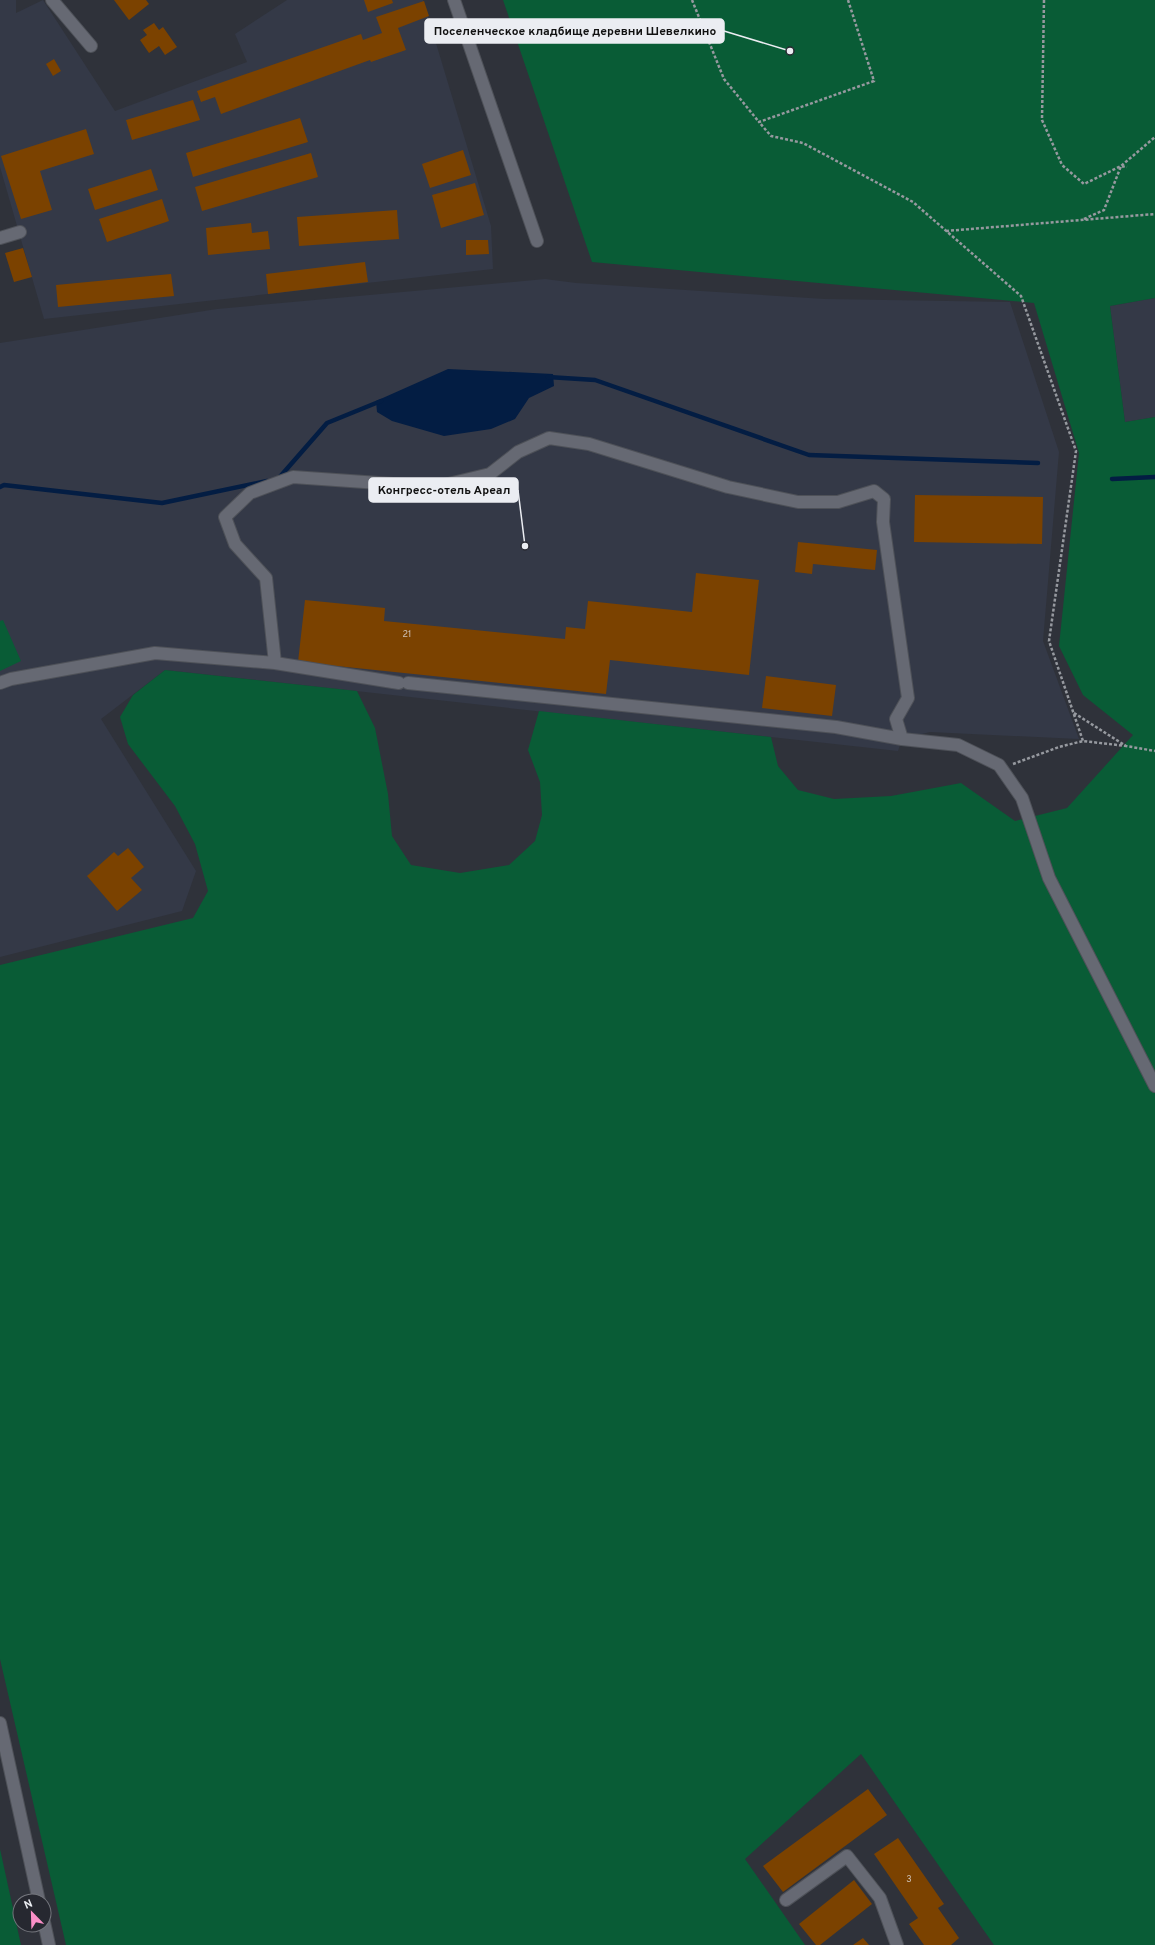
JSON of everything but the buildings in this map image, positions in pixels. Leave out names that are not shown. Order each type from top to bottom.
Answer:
[{"type":"street","points":[[52,0],[91,46]]},
{"type":"street","points":[[454,0],[537,241]]},
{"type":"street","points":[[0,238],[20,232]]},
{"type":"street","points":[[275,663],[266,578],[235,544],[224,517],[250,493],[292,477],[436,487],[490,474],[518,452],[549,438],[589,444],[728,487],[798,502],[838,502],[874,491],[884,499],[883,522],[908,698],[896,719],[902,739]]},
{"type":"street","points":[[0,683],[11,679],[155,653],[275,663],[403,683],[836,727],[902,739],[958,745],[999,765],[1022,798],[1049,878],[1155,1086]]},
{"type":"street","points":[[0,1723],[37,1893]]},
{"type":"street","points":[[786,1900],[847,1856],[880,1898],[897,1945]]},
{"type":"street","points":[[46,1933],[49,1945]]},
{"type":"path","points":[[692,0],[724,80],[771,136],[803,143],[913,202],[1021,296],[1076,450],[1049,641],[1084,741]]},
{"type":"path","points":[[759,122],[874,81],[848,0]]},
{"type":"path","points":[[1044,0],[1042,120],[1062,165],[1084,184],[1121,166],[1155,137]]},
{"type":"path","points":[[1121,166],[1127,167]]},
{"type":"path","points":[[1082,220],[1104,210],[1121,166]]},
{"type":"path","points":[[946,231],[1155,214]]},
{"type":"path","points":[[1073,713],[1126,746]]},
{"type":"path","points":[[999,765],[1010,765],[1059,747],[1084,741],[1155,751]]},
{"type":"shaded area","points":[[0,0],[16,0],[16,13],[43,0],[115,111],[247,62],[235,34],[287,0],[423,0],[491,226],[493,269],[44,319],[0,167]]},
{"type":"shaded area","points":[[545,279],[576,283],[825,299],[1010,302],[1059,452],[1043,641],[1079,739],[930,732],[902,739],[898,751],[165,670],[101,719],[196,871],[182,911],[0,957],[0,343],[217,309]]},
{"type":"shaded area","points":[[1155,298],[1155,417],[1125,422],[1110,306]]},
{"type":"green space","points":[[503,0],[1155,0],[1155,298],[1110,306],[1125,422],[1155,417],[1155,1945],[994,1945],[861,1754],[745,1859],[805,1945],[66,1945],[0,1659],[0,965],[193,918],[208,891],[195,844],[175,806],[128,744],[120,717],[133,695],[165,670],[357,691],[375,728],[388,794],[392,836],[411,865],[460,873],[509,865],[535,841],[542,815],[540,782],[528,750],[539,711],[771,737],[778,766],[798,790],[834,799],[891,796],[961,783],[1015,821],[1067,808],[1133,735],[1083,695],[1059,646],[1079,453],[1034,303],[592,262]]},
{"type":"green space","points":[[3,620],[21,661],[0,671],[0,621]]},
{"type":"green space","points":[[0,1849],[12,1904],[12,1933],[18,1933],[21,1945],[0,1945]]},
{"type":"water","points":[[448,369],[553,374],[554,386],[529,398],[515,419],[491,429],[444,436],[392,421],[377,412],[376,401]]},
{"type":"waterway","points":[[548,377],[595,380],[809,455],[1038,463]]},
{"type":"waterway","points":[[278,479],[327,423],[381,401]]},
{"type":"waterway","points":[[1112,479],[1155,477]]},
{"type":"waterway","points":[[0,487],[4,485],[162,503],[267,481]]},
{"type":"place","name":"Поселенческое кладбище деревни Шевелкино","points":[[790,51]]},
{"type":"place","name":"Конгресс-отель Ареал","points":[[525,546]]}]
